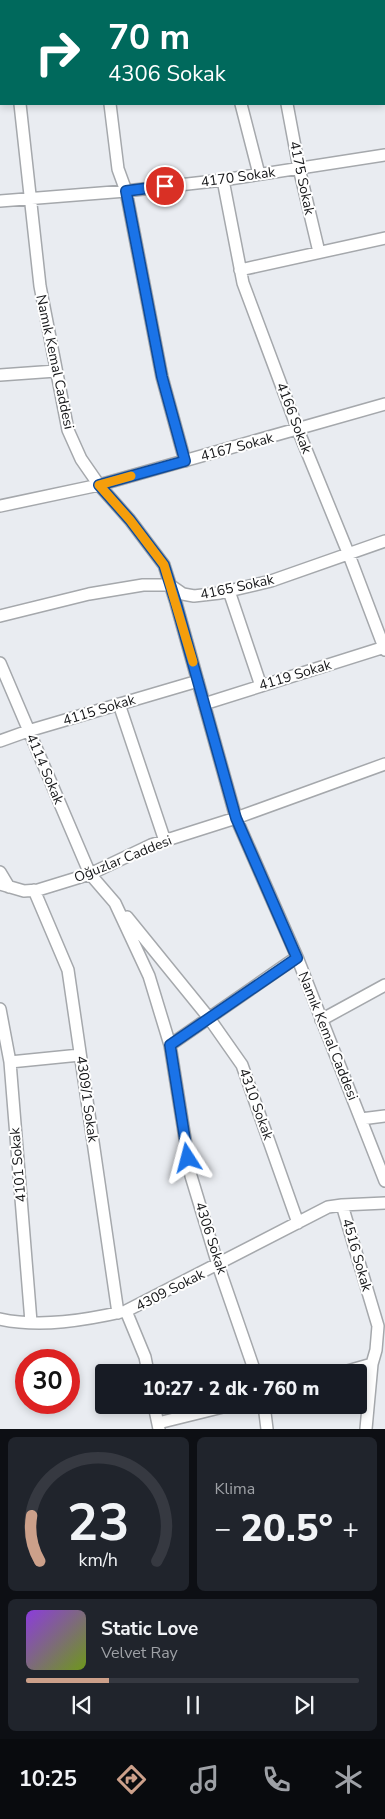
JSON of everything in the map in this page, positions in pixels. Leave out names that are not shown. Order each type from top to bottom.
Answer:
[{"type":"street","name":"Namık Kemal Caddesi","points":[[20,105],[40,286],[63,410],[73,444],[99,485],[130,520],[164,565],[236,818],[297,958],[385,1181]]},
{"type":"street","points":[[110,105],[118,169],[126,191],[162,377],[185,461]]},
{"type":"street","points":[[241,105],[258,174]]},
{"type":"street","name":"4175 Sokak","points":[[287,105],[299,168],[319,252]]},
{"type":"street","name":"4170 Sokak","points":[[0,201],[126,191],[223,180],[385,155]]},
{"type":"street","name":"4166 Sokak","points":[[223,180],[243,283],[298,430],[385,648]]},
{"type":"street","points":[[240,270],[385,238]]},
{"type":"street","points":[[0,375],[56,370]]},
{"type":"street","name":"4167 Sokak","points":[[0,506],[99,485],[385,404]]},
{"type":"street","name":"4165 Sokak","points":[[0,616],[89,594],[143,585],[170,585],[183,594],[194,596],[229,591],[271,581],[385,541]]},
{"type":"street","points":[[229,591],[261,686]]},
{"type":"street","name":"4119 Sokak","points":[[204,704],[385,648]]},
{"type":"street","name":"4114 Sokak","points":[[0,663],[90,874]]},
{"type":"street","name":"4115 Sokak","points":[[0,742],[28,731],[198,681]]},
{"type":"street","points":[[119,704],[165,841]]},
{"type":"street","name":"Oğuzlar Caddesi","points":[[4,886],[34,890],[90,874],[151,845],[236,818],[385,764]]},
{"type":"street","points":[[0,872],[4,886]]},
{"type":"street","name":"4310 Sokak","points":[[90,874],[209,1018],[242,1065],[298,1223]]},
{"type":"street","name":"4309/1 Sokak","points":[[34,890],[68,970],[122,1312],[145,1357],[146,1364]]},
{"type":"street","name":"4310 Sokak","points":[[115,903],[149,976],[170,1045]]},
{"type":"street","points":[[170,1045],[297,958]]},
{"type":"street","points":[[321,1020],[385,985]]},
{"type":"street","name":"4101 Sokak","points":[[0,1008],[10,1062],[31,1322]]},
{"type":"street","name":"4306 Sokak","points":[[170,1045],[191,1176],[218,1265],[252,1364]]},
{"type":"street","points":[[10,1062],[80,1055]]},
{"type":"street","points":[[361,1120],[385,1116]]},
{"type":"street","name":"4309 Sokak","points":[[0,1319],[31,1322],[76,1320],[103,1317],[122,1312],[328,1208],[342,1205],[385,1203]]},
{"type":"street","name":"4516 Sokak","points":[[342,1205],[378,1326],[376,1350],[372,1364],[366,1429]]},
{"type":"street","points":[[367,1365],[372,1364]]},
{"type":"street","points":[[158,1426],[200,1414]]},
{"type":"street","points":[[265,1414],[267,1429]]},
{"type":"slow traffic","points":[[131,476],[99,485],[130,520],[164,565],[193,662]]},
{"type":"route","points":[[165,186],[126,191],[162,377],[185,461],[99,485],[130,520],[164,565],[236,818],[297,958],[170,1045],[188,1158]]}]
